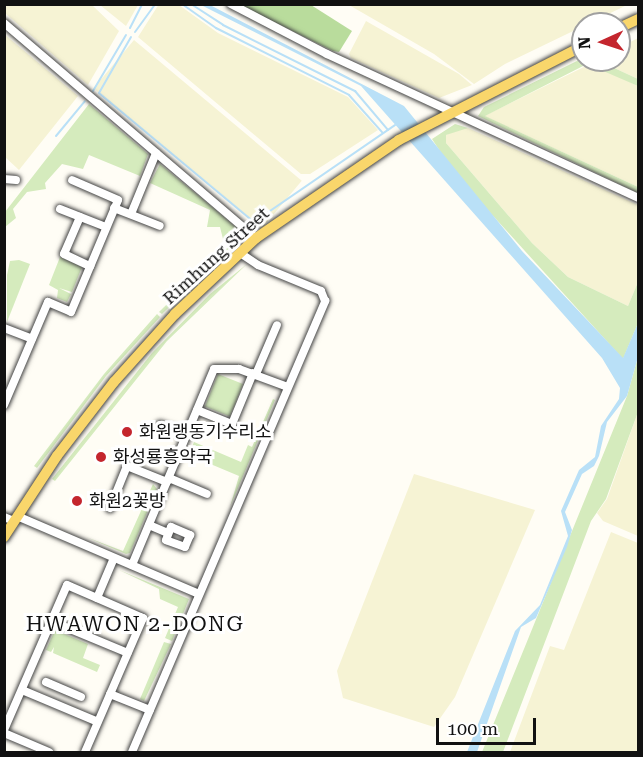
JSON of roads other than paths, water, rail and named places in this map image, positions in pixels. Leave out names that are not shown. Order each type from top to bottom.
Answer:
[{"type":"main road","name":"Rimhung Street","points":[[4,537],[12,518],[114,382],[175,314],[256,238],[426,124],[571,52]]},
{"type":"street","points":[[231,4],[263,24],[639,198]]},
{"type":"street","points":[[4,23],[256,238]]},
{"type":"street","points":[[131,214],[156,153]]},
{"type":"street","points":[[4,179],[16,180]]},
{"type":"street","points":[[4,405],[7,392],[48,302],[71,312],[117,200],[72,180]]},
{"type":"street","points":[[60,208],[106,227]]},
{"type":"street","points":[[114,208],[160,226]]},
{"type":"street","points":[[80,217],[64,255],[90,266]]},
{"type":"street","points":[[132,753],[325,296],[240,253]]},
{"type":"street","points":[[197,410],[232,424],[277,325]]},
{"type":"street","points":[[4,328],[32,339]]},
{"type":"street","points":[[132,566],[214,369],[254,374],[288,387]]},
{"type":"street","points":[[160,425],[187,435]]},
{"type":"street","points":[[110,508],[127,466],[207,494]]},
{"type":"street","points":[[12,518],[199,594]]},
{"type":"street","points":[[149,525],[168,533]]},
{"type":"street","points":[[97,598],[114,558]]},
{"type":"street","points":[[49,753],[32,749],[4,731],[67,585],[143,618],[85,753]]},
{"type":"street","points":[[51,621],[128,653]]},
{"type":"street","points":[[46,682],[81,697]]},
{"type":"street","points":[[22,690],[98,722]]},
{"type":"street","points":[[58,705],[65,690]]},
{"type":"street","points":[[111,694],[150,710]]},
{"type":"water","points":[[201,5],[210,5],[404,106],[522,251],[623,358],[638,323],[638,357],[627,396],[607,422],[599,456],[594,466],[582,474],[565,512],[572,530],[567,547],[536,618],[521,627],[477,752],[467,752],[515,631],[540,605],[568,536],[561,511],[579,470],[595,457],[601,426],[619,399],[620,388],[602,358],[361,86]]},
{"type":"waterway","points":[[130,28],[142,4]]},
{"type":"waterway","points":[[135,32],[155,4]]},
{"type":"waterway","points":[[182,4],[216,28],[349,95],[382,132]]},
{"type":"waterway","points":[[191,4],[223,25],[355,91],[388,130]]},
{"type":"waterway","points":[[93,91],[126,35]]},
{"type":"waterway","points":[[131,37],[99,93],[254,222],[395,125]]},
{"type":"waterway","points":[[56,136],[85,101]]},
{"type":"place","name":"화원랭동기수리소","points":[[127,432]]},
{"type":"place","name":"화성룡흥약국","points":[[101,457]]},
{"type":"place","name":"화원2꽃방","points":[[77,501]]},
{"type":"district","name":"HWAWON 2-DONG","points":[[135,624]]}]
